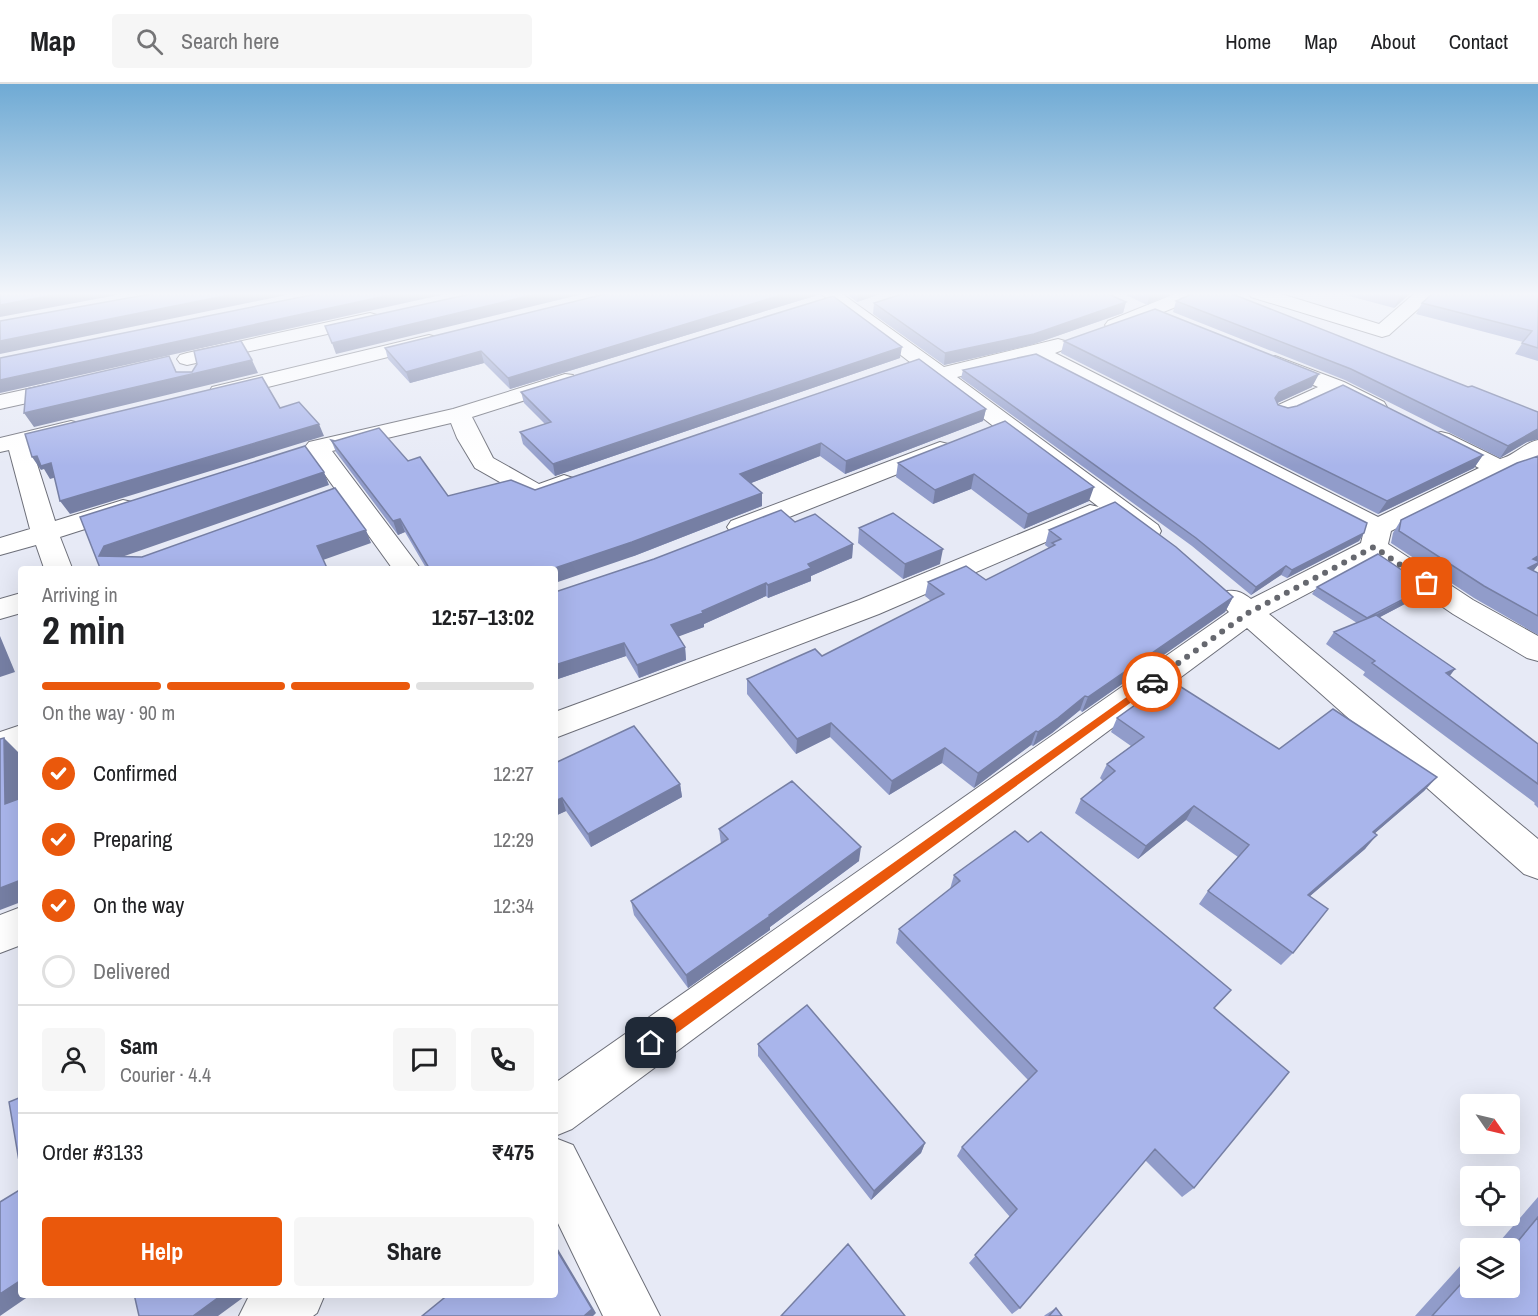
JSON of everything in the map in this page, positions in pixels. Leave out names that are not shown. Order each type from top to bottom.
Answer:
[{"type":"street","points":[[164,364],[189,368],[255,350]]},
{"type":"street","points":[[206,395],[389,350]]},
{"type":"street","points":[[897,350],[919,368],[1006,423],[1111,504],[1173,548]]},
{"type":"street","points":[[919,368],[1042,350]]},
{"type":"street","points":[[1038,352],[1376,537],[1463,607],[1538,650]]},
{"type":"street","points":[[1259,356],[1336,387],[1397,417]]},
{"type":"street","points":[[405,566],[399,556],[336,493],[305,451],[459,414],[589,373]]},
{"type":"street","points":[[0,402],[84,383]]},
{"type":"street","points":[[1282,412],[1336,387]]},
{"type":"street","points":[[27,397],[15,441],[57,566]]},
{"type":"street","points":[[459,414],[469,438],[484,463],[537,493],[582,477]]},
{"type":"street","points":[[15,441],[94,422]]},
{"type":"street","points":[[712,538],[1006,423]]},
{"type":"street","points":[[1427,432],[1498,468]]},
{"type":"street","points":[[558,1110],[1248,613],[1498,468],[1521,460],[1538,447]]},
{"type":"street","points":[[0,547],[147,501]]},
{"type":"street","points":[[558,724],[869,607],[1111,504]]},
{"type":"street","points":[[1215,584],[1538,862]]},
{"type":"street","points":[[0,609],[18,604]]},
{"type":"street","points":[[0,745],[18,739]]},
{"type":"street","points":[[0,934],[18,927]]},
{"type":"street","points":[[558,1169],[632,1316]]},
{"type":"street","points":[[267,1316],[292,1298]]},
{"type":"building","points":[[37,350],[135,350],[0,380],[0,358]]},
{"type":"building","points":[[246,350],[252,360],[24,413],[26,389],[169,356],[176,372],[192,372],[197,364],[194,351]]},
{"type":"building","points":[[387,350],[599,350],[508,378],[481,351],[406,372]]},
{"type":"building","points":[[656,350],[892,350],[553,464],[520,432],[551,422],[521,392]]},
{"type":"building","points":[[1083,350],[1260,350],[1319,374],[1279,392],[1275,398],[1278,405],[1288,408],[1297,406],[1343,385],[1483,455],[1387,501]]},
{"type":"building","points":[[1303,350],[1376,350],[1538,412],[1538,429],[1508,446],[1351,369]]},
{"type":"building","points":[[1036,354],[1367,523],[1364,533],[1292,570],[1286,566],[1256,587],[1196,538],[963,370]]},
{"type":"building","points":[[919,359],[986,409],[846,461],[821,443],[740,474],[762,493],[558,567],[428,566],[400,519],[393,521],[331,440],[335,441],[379,428],[408,461],[420,457],[448,496],[511,480],[535,490]]},
{"type":"building","points":[[262,377],[280,408],[299,402],[319,424],[60,501],[51,463],[41,466],[37,456],[32,457],[25,434]]},
{"type":"building","points":[[1005,421],[1094,487],[1028,514],[974,474],[935,490],[898,463]]},
{"type":"building","points":[[305,446],[324,472],[104,546],[99,556],[142,557],[335,488],[366,530],[317,546],[326,566],[99,566],[80,517]]},
{"type":"building","points":[[1538,456],[1538,556],[1533,559],[1538,563],[1528,568],[1538,573],[1538,616],[1484,586],[1399,531],[1401,520],[1517,463]]},
{"type":"building","points":[[1115,502],[1176,547],[1233,597],[1088,697],[1085,696],[1058,718],[978,773],[945,748],[892,781],[831,723],[797,739],[747,679],[815,649],[822,656],[944,594],[928,582],[966,566],[986,580],[1055,545],[1052,543],[1061,539],[1049,530]]},
{"type":"building","points":[[781,510],[795,522],[815,514],[853,544],[808,564],[811,568],[768,585],[766,583],[702,611],[703,613],[671,625],[685,647],[637,665],[624,643],[558,664],[558,591],[654,559]]},
{"type":"building","points":[[893,513],[943,549],[905,564],[859,528]]},
{"type":"building","points":[[1378,554],[1427,587],[1367,618],[1317,587]]},
{"type":"building","points":[[1376,615],[1455,669],[1446,673],[1538,744],[1538,784],[1372,663],[1375,661],[1334,632]]},
{"type":"building","points":[[1170,680],[1279,749],[1333,709],[1437,777],[1373,832],[1377,835],[1308,895],[1328,909],[1293,953],[1208,891],[1249,845],[1194,806],[1146,846],[1081,799],[1115,771],[1107,764],[1144,737],[1117,718]]},
{"type":"building","points":[[634,726],[680,784],[588,834],[562,798],[558,800],[558,762]]},
{"type":"building","points":[[4,738],[5,804],[18,799],[18,881],[0,888],[0,739]]},
{"type":"building","points":[[792,781],[861,847],[770,916],[686,975],[631,901],[728,839],[719,829]]},
{"type":"building","points":[[1015,831],[1028,842],[1041,832],[1231,990],[1214,1008],[1289,1072],[1194,1188],[1155,1149],[1020,1308],[975,1255],[1017,1209],[962,1147],[1037,1071],[899,929],[960,881],[954,875]]},
{"type":"building","points":[[807,1005],[925,1143],[874,1191],[758,1044]]},
{"type":"building","points":[[18,1098],[18,1155],[9,1102]]},
{"type":"building","points":[[18,1191],[18,1282],[0,1294],[0,1202]]},
{"type":"building","points":[[1538,1217],[1538,1316],[1432,1316],[1460,1285],[1460,1298],[1520,1298],[1520,1239]]},
{"type":"building","points":[[848,1244],[905,1316],[781,1316]]},
{"type":"building","points":[[558,1252],[592,1309],[584,1316],[422,1316],[444,1298],[558,1298]]},
{"type":"building","points":[[135,1298],[218,1298],[193,1316],[139,1316]]},
{"type":"building","points":[[1056,1308],[1062,1316],[1049,1316]]},
{"type":"way so far","points":[[1152,682],[1248,613],[1374,547],[1427,583]]},
{"type":"route","points":[[651,1043],[1152,682]]}]
